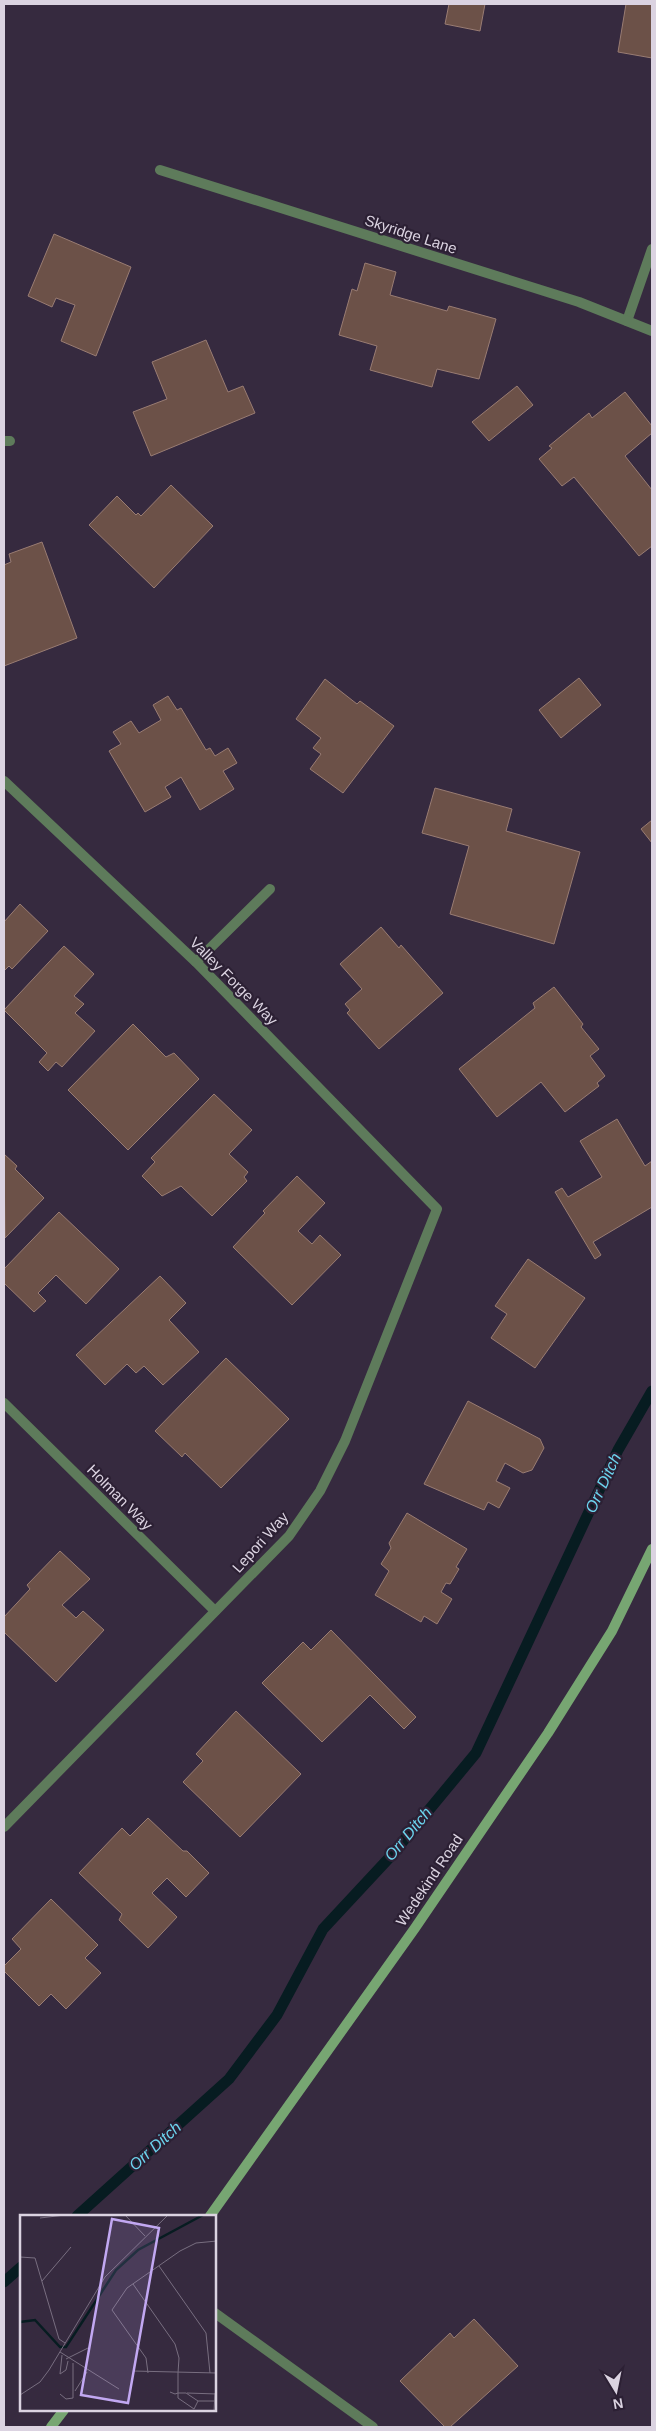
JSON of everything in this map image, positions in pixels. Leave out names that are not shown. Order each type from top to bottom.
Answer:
[{"type":"street","name":"Skyridge Lane","points":[[160,170],[579,302],[652,331]]},
{"type":"street","points":[[627,321],[652,248]]},
{"type":"street","name":"Valley Forge Way","points":[[4,781],[196,962],[437,1210]]},
{"type":"street","points":[[196,962],[270,889]]},
{"type":"street","name":"Lepori Way","points":[[4,1827],[289,1536],[320,1492],[345,1441],[437,1210]]},
{"type":"street","name":"Holman Way","points":[[4,1403],[215,1611]]},
{"type":"street","name":"Wedekind Road","points":[[211,2215],[415,1928],[548,1733],[612,1631],[652,1549]]},
{"type":"street","points":[[216,2314],[373,2427]]},
{"type":"street","points":[[51,2427],[63,2411]]},
{"type":"building","points":[[449,4],[485,4],[480,31],[445,24]]},
{"type":"building","points":[[626,4],[652,4],[652,58],[618,52]]},
{"type":"building","points":[[54,234],[131,267],[96,356],[61,341],[75,305],[56,298],[52,307],[28,296]]},
{"type":"building","points":[[365,263],[396,272],[390,295],[447,311],[449,306],[496,319],[479,379],[437,369],[432,387],[370,370],[377,346],[339,335],[352,289],[357,291]]},
{"type":"building","points":[[206,340],[228,392],[243,386],[255,413],[151,456],[133,412],[167,399],[152,362]]},
{"type":"building","points":[[517,386],[533,405],[489,441],[472,422]]},
{"type":"building","points":[[625,392],[652,426],[652,433],[625,456],[652,490],[652,546],[639,556],[574,477],[562,486],[539,459],[552,448],[549,446],[589,413],[592,418]]},
{"type":"building","points":[[171,485],[213,526],[154,588],[89,525],[117,496],[136,515],[138,513],[141,516]]},
{"type":"building","points":[[42,542],[77,638],[4,666],[4,565],[11,562],[9,554]]},
{"type":"building","points":[[579,678],[601,705],[561,738],[539,710]]},
{"type":"building","points":[[325,679],[357,704],[360,701],[394,726],[343,793],[310,769],[321,754],[313,748],[321,738],[296,719]]},
{"type":"building","points":[[168,696],[177,710],[181,708],[206,750],[210,748],[215,756],[228,748],[237,763],[223,771],[234,789],[200,810],[181,777],[165,787],[171,797],[145,812],[109,751],[121,744],[113,732],[131,721],[139,733],[161,720],[153,705]]},
{"type":"building","points":[[435,788],[512,809],[506,831],[580,852],[554,944],[450,914],[469,846],[422,833]]},
{"type":"building","points":[[652,820],[652,843],[641,829]]},
{"type":"building","points":[[20,904],[48,931],[12,969],[9,966],[4,971],[4,922]]},
{"type":"building","points":[[381,927],[399,948],[401,945],[443,993],[379,1049],[347,1013],[350,1010],[345,1004],[362,989],[340,964]]},
{"type":"building","points":[[64,946],[94,974],[74,996],[84,1004],[75,1013],[95,1031],[62,1067],[56,1062],[48,1071],[39,1062],[47,1053],[4,1010]]},
{"type":"building","points":[[554,987],[583,1024],[581,1027],[599,1049],[590,1056],[605,1076],[597,1083],[599,1086],[565,1112],[541,1082],[497,1117],[459,1069],[535,1008],[533,1003]]},
{"type":"building","points":[[133,1024],[166,1057],[174,1053],[199,1079],[128,1150],[68,1090]]},
{"type":"building","points":[[214,1094],[252,1130],[229,1154],[248,1172],[244,1177],[247,1181],[212,1216],[181,1186],[162,1196],[142,1176],[155,1162],[151,1158]]},
{"type":"building","points":[[617,1119],[645,1166],[652,1161],[652,1207],[593,1242],[601,1255],[595,1259],[555,1192],[562,1188],[568,1197],[602,1177],[580,1141]]},
{"type":"building","points":[[4,1154],[17,1166],[15,1169],[44,1198],[5,1238]]},
{"type":"building","points":[[297,1176],[325,1203],[298,1231],[312,1244],[320,1235],[341,1255],[292,1305],[233,1247],[265,1213],[263,1211]]},
{"type":"building","points":[[59,1212],[119,1269],[86,1304],[56,1275],[38,1293],[46,1301],[34,1312],[4,1283],[4,1269]]},
{"type":"building","points":[[528,1259],[585,1298],[535,1368],[491,1338],[507,1314],[495,1306]]},
{"type":"building","points":[[160,1276],[186,1303],[169,1320],[199,1352],[163,1385],[144,1366],[136,1373],[127,1364],[105,1385],[76,1355]]},
{"type":"building","points":[[226,1358],[289,1419],[221,1488],[185,1453],[182,1457],[155,1431]]},
{"type":"building","points":[[468,1401],[540,1439],[544,1448],[532,1470],[523,1473],[505,1463],[496,1481],[510,1488],[499,1508],[488,1502],[484,1510],[424,1484]]},
{"type":"building","points":[[407,1513],[467,1549],[456,1567],[459,1569],[450,1584],[446,1583],[441,1592],[452,1599],[437,1624],[424,1616],[421,1622],[375,1595],[389,1571],[381,1564],[391,1548],[389,1543]]},
{"type":"building","points":[[60,1551],[90,1579],[62,1605],[76,1618],[83,1611],[104,1630],[56,1682],[4,1632],[4,1617],[30,1589],[27,1585]]},
{"type":"building","points":[[331,1630],[416,1717],[404,1729],[370,1695],[322,1742],[262,1683],[303,1642],[311,1650]]},
{"type":"building","points":[[236,1711],[301,1774],[240,1837],[183,1782],[203,1761],[196,1754]]},
{"type":"building","points":[[148,1818],[183,1851],[187,1851],[209,1873],[186,1897],[167,1878],[152,1893],[177,1917],[148,1948],[119,1920],[122,1914],[79,1873],[122,1828],[130,1836]]},
{"type":"building","points":[[51,1899],[98,1945],[85,1958],[101,1973],[66,2009],[51,1994],[39,2006],[4,1971],[4,1966],[21,1949],[12,1939]]},
{"type":"building","points":[[474,2319],[518,2366],[450,2427],[445,2427],[400,2381],[450,2333],[454,2338]]},
{"type":"waterway","name":"Orr Ditch","points":[[78,2215],[229,2079],[277,2015],[323,1929],[390,1857],[476,1753],[618,1450],[652,1391]]},
{"type":"waterway","name":"Orr Ditch","points":[[4,2282],[20,2268]]}]
